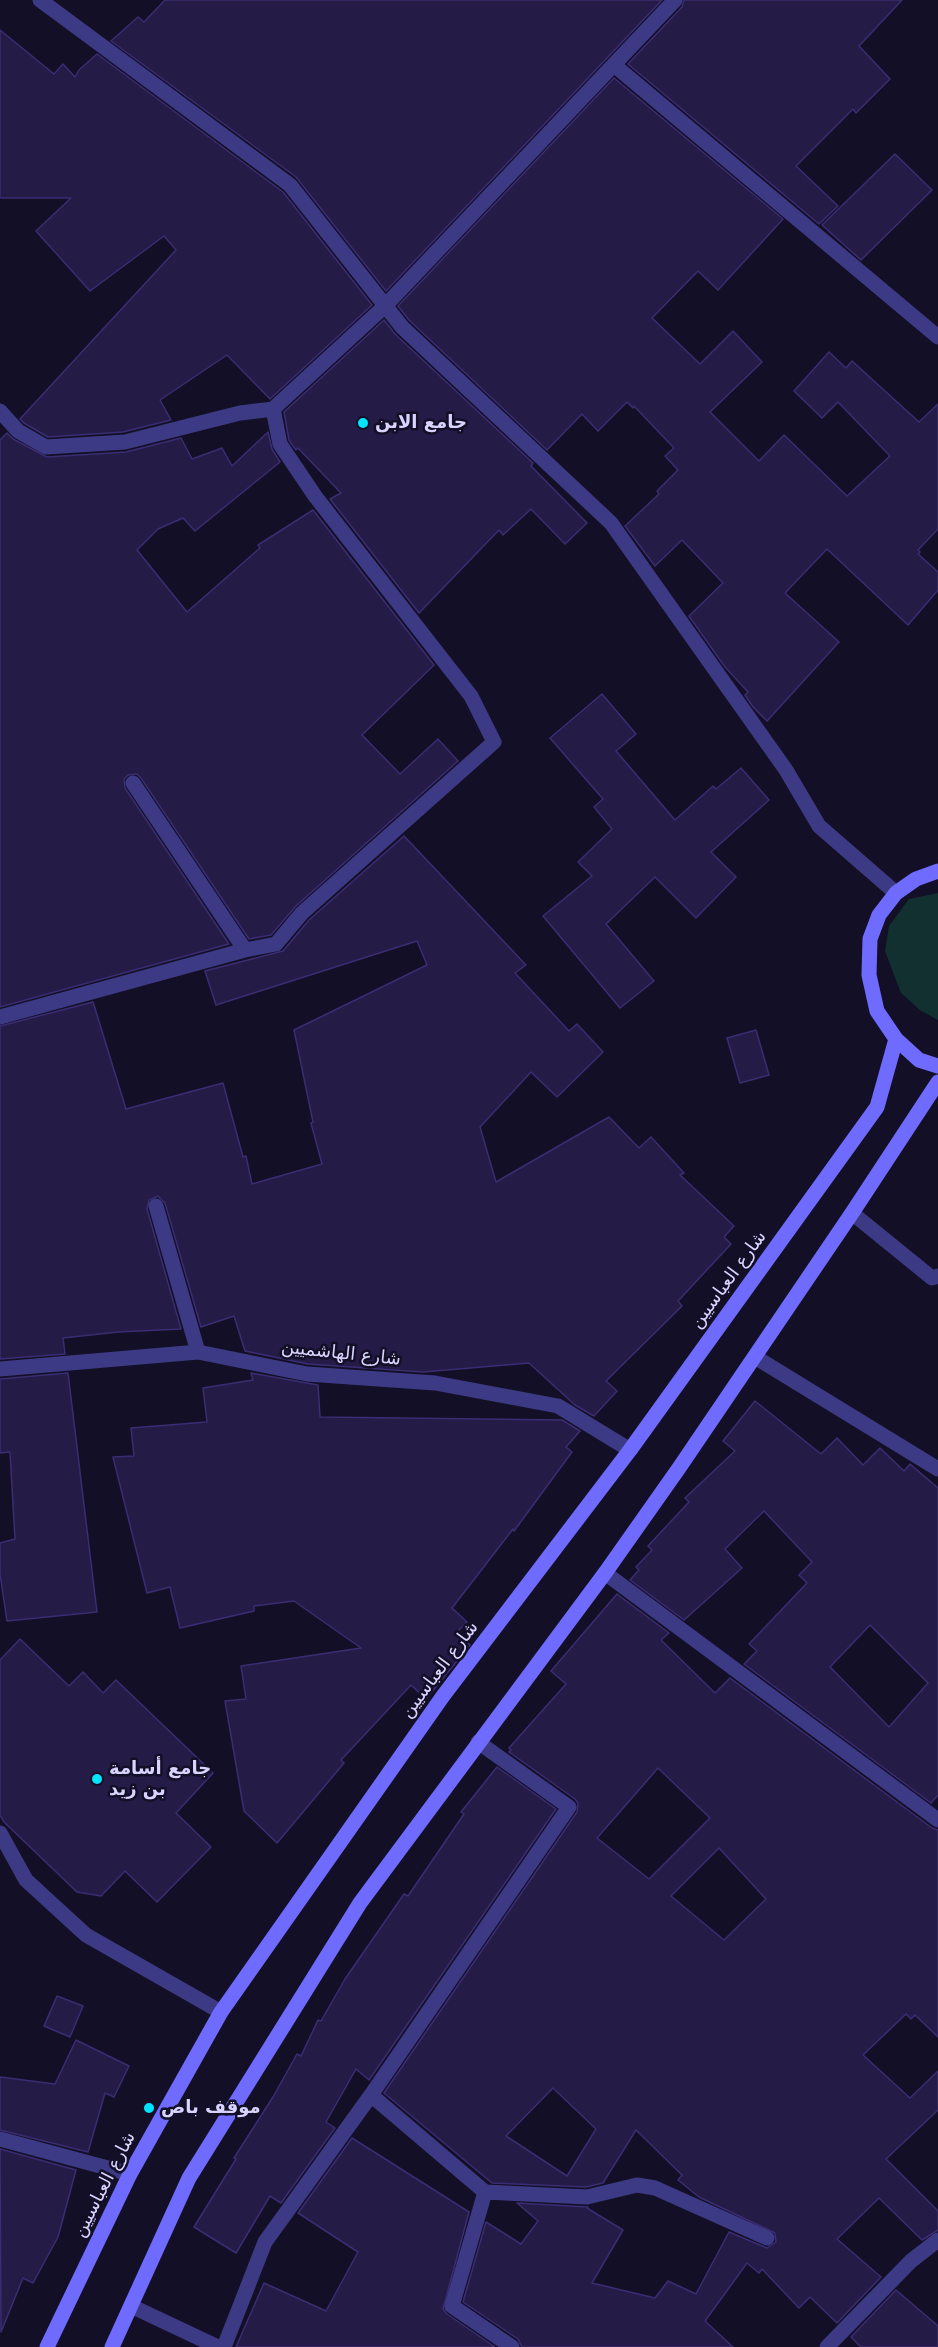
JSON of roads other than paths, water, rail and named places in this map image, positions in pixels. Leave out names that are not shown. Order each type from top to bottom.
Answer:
[{"type":"main road","points":[[938,871],[916,879],[896,893],[879,915],[870,939],[869,975],[877,1011],[897,1039],[919,1060],[938,1066]]},
{"type":"main road","name":"شارع العباسيين","points":[[47,2347],[130,2174],[221,2012],[443,1696],[630,1450],[877,1107],[897,1039]]},
{"type":"main road","points":[[112,2347],[189,2178],[360,1903],[605,1573],[852,1213],[938,1082]]},
{"type":"street","points":[[40,0],[290,185],[402,327],[611,523],[786,770],[819,826],[896,893]]},
{"type":"street","points":[[0,411],[18,430],[46,447],[125,442],[240,413],[273,410],[385,306],[675,0]]},
{"type":"street","points":[[614,65],[938,337]]},
{"type":"street","points":[[0,1017],[244,950],[276,944],[302,913],[494,742],[471,696],[315,496],[280,444],[273,410]]},
{"type":"street","points":[[133,783],[244,950]]},
{"type":"street","points":[[156,1206],[198,1352]]},
{"type":"street","points":[[852,1213],[932,1278],[938,1276]]},
{"type":"street","name":"شارع الهاشميين","points":[[0,1369],[198,1352],[307,1374],[435,1383],[558,1406],[630,1450]]},
{"type":"street","points":[[754,1357],[938,1469]]},
{"type":"street","points":[[605,1573],[938,1820]]},
{"type":"street","points":[[224,2347],[265,2242],[371,2095],[569,1807],[478,1742]]},
{"type":"street","points":[[0,1833],[26,1880],[86,1935],[221,2012]]},
{"type":"street","points":[[371,2095],[484,2192],[587,2197],[637,2185],[655,2188],[767,2238]]},
{"type":"street","points":[[0,2139],[130,2174]]},
{"type":"street","points":[[484,2192],[452,2306],[512,2347]]},
{"type":"street","points":[[827,2347],[911,2261],[938,2240]]},
{"type":"street","points":[[131,2306],[218,2347]]},
{"type":"place","name":"جامع الابن","points":[[363,423]]},
{"type":"place","name":"جامع أسامة بن زيد","points":[[97,1779]]},
{"type":"place","name":"موقف باص","points":[[149,2108]]}]
